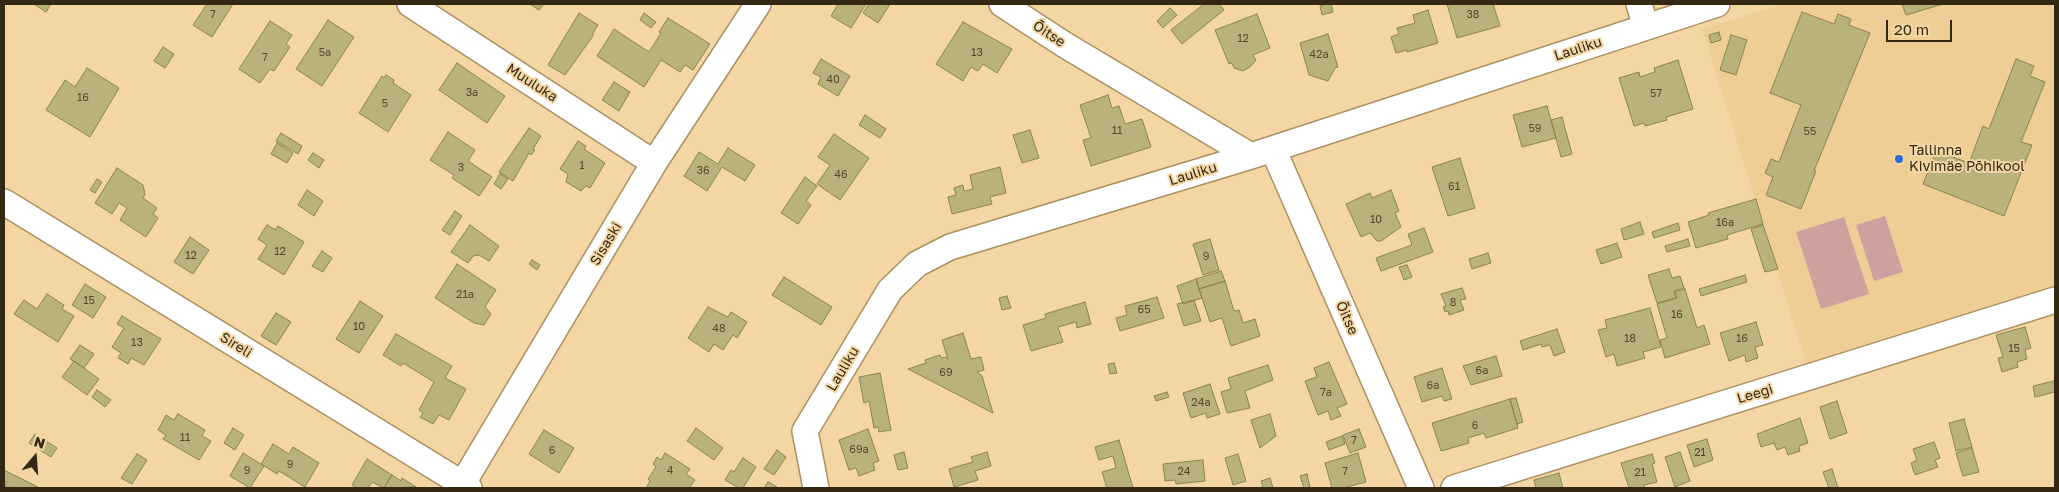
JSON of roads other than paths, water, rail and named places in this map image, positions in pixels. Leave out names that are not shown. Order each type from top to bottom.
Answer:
[{"type":"street","name":"Muuluka","points":[[410,4],[654,163]]},
{"type":"street","name":"Sisaski","points":[[464,487],[654,163],[758,4]]},
{"type":"street","name":"Õitse","points":[[1002,4],[1065,45],[1262,152],[1422,488]]},
{"type":"street","points":[[1638,4],[1646,28]]},
{"type":"street","name":"Lauliku","points":[[816,488],[806,431],[890,290],[917,264],[950,247],[1262,152],[1717,4]]},
{"type":"street","name":"Sireli","points":[[4,202],[464,487]]},
{"type":"street","name":"Leegi","points":[[1454,488],[2055,300]]},
{"type":"place","name":"Tallinna Kivimäe Põhikool","points":[[1899,159]]}]
